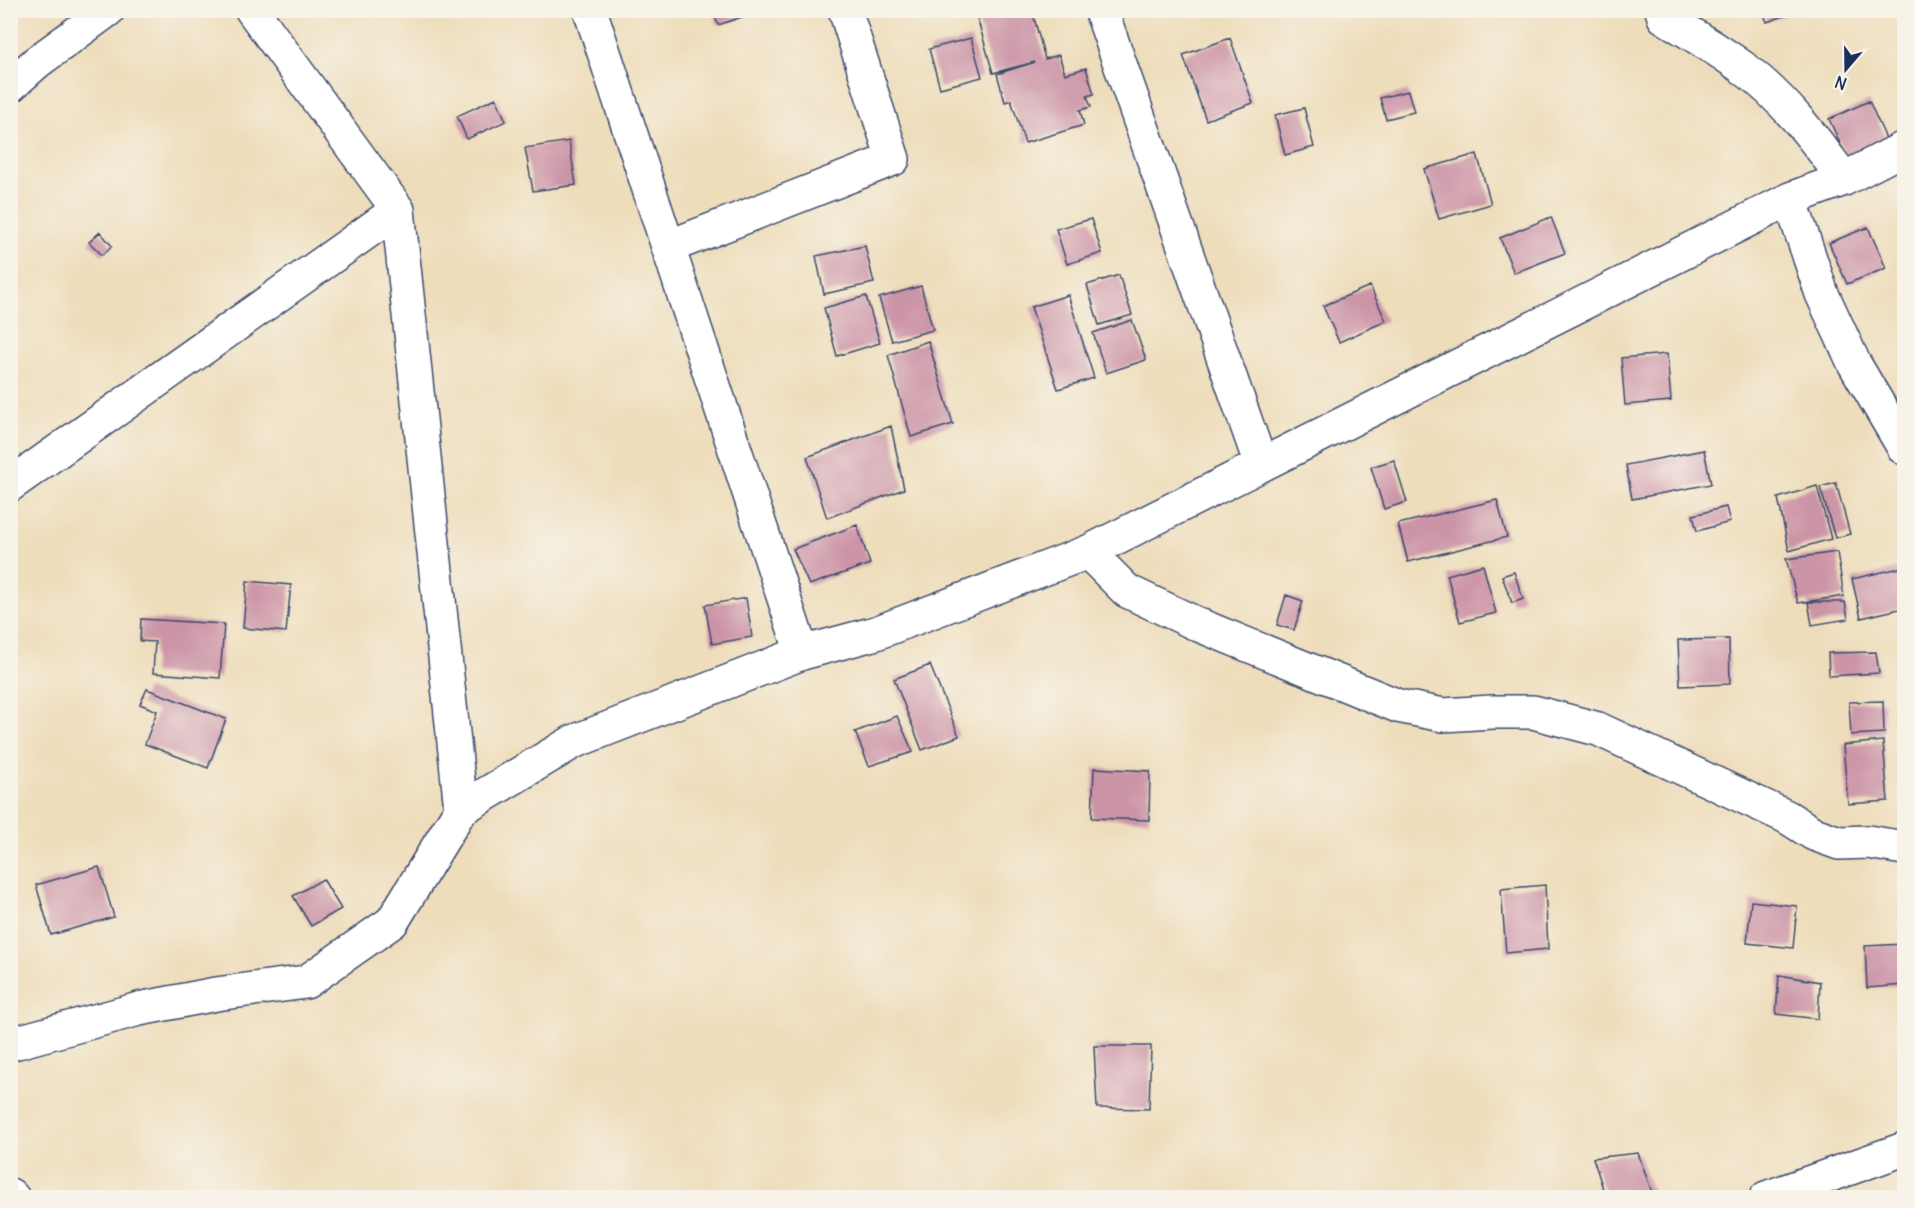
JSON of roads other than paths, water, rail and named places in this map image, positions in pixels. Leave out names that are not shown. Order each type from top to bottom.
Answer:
[{"type":"street","points":[[10,86],[37,62],[108,10]]},
{"type":"street","points":[[252,10],[398,210],[461,809]]},
{"type":"street","points":[[590,10],[802,653]]},
{"type":"street","points":[[668,247],[892,159],[845,10]]},
{"type":"street","points":[[1101,10],[1261,465]]},
{"type":"street","points":[[1662,10],[1665,17],[1743,68],[1773,94],[1802,124],[1844,179]]},
{"type":"street","points":[[10,1044],[139,1009],[216,994],[306,982],[392,922],[461,809],[573,742],[802,653],[876,633],[1088,552],[1790,199],[1844,179],[1905,148]]},
{"type":"street","points":[[1790,199],[1822,294],[1854,363],[1905,448]]},
{"type":"street","points":[[10,485],[398,210]]},
{"type":"street","points":[[1088,552],[1127,591],[1199,625],[1398,706],[1443,715],[1533,712],[1598,729],[1787,817],[1814,834],[1839,843],[1868,842],[1905,848]]},
{"type":"street","points":[[1766,1197],[1905,1149]]}]
